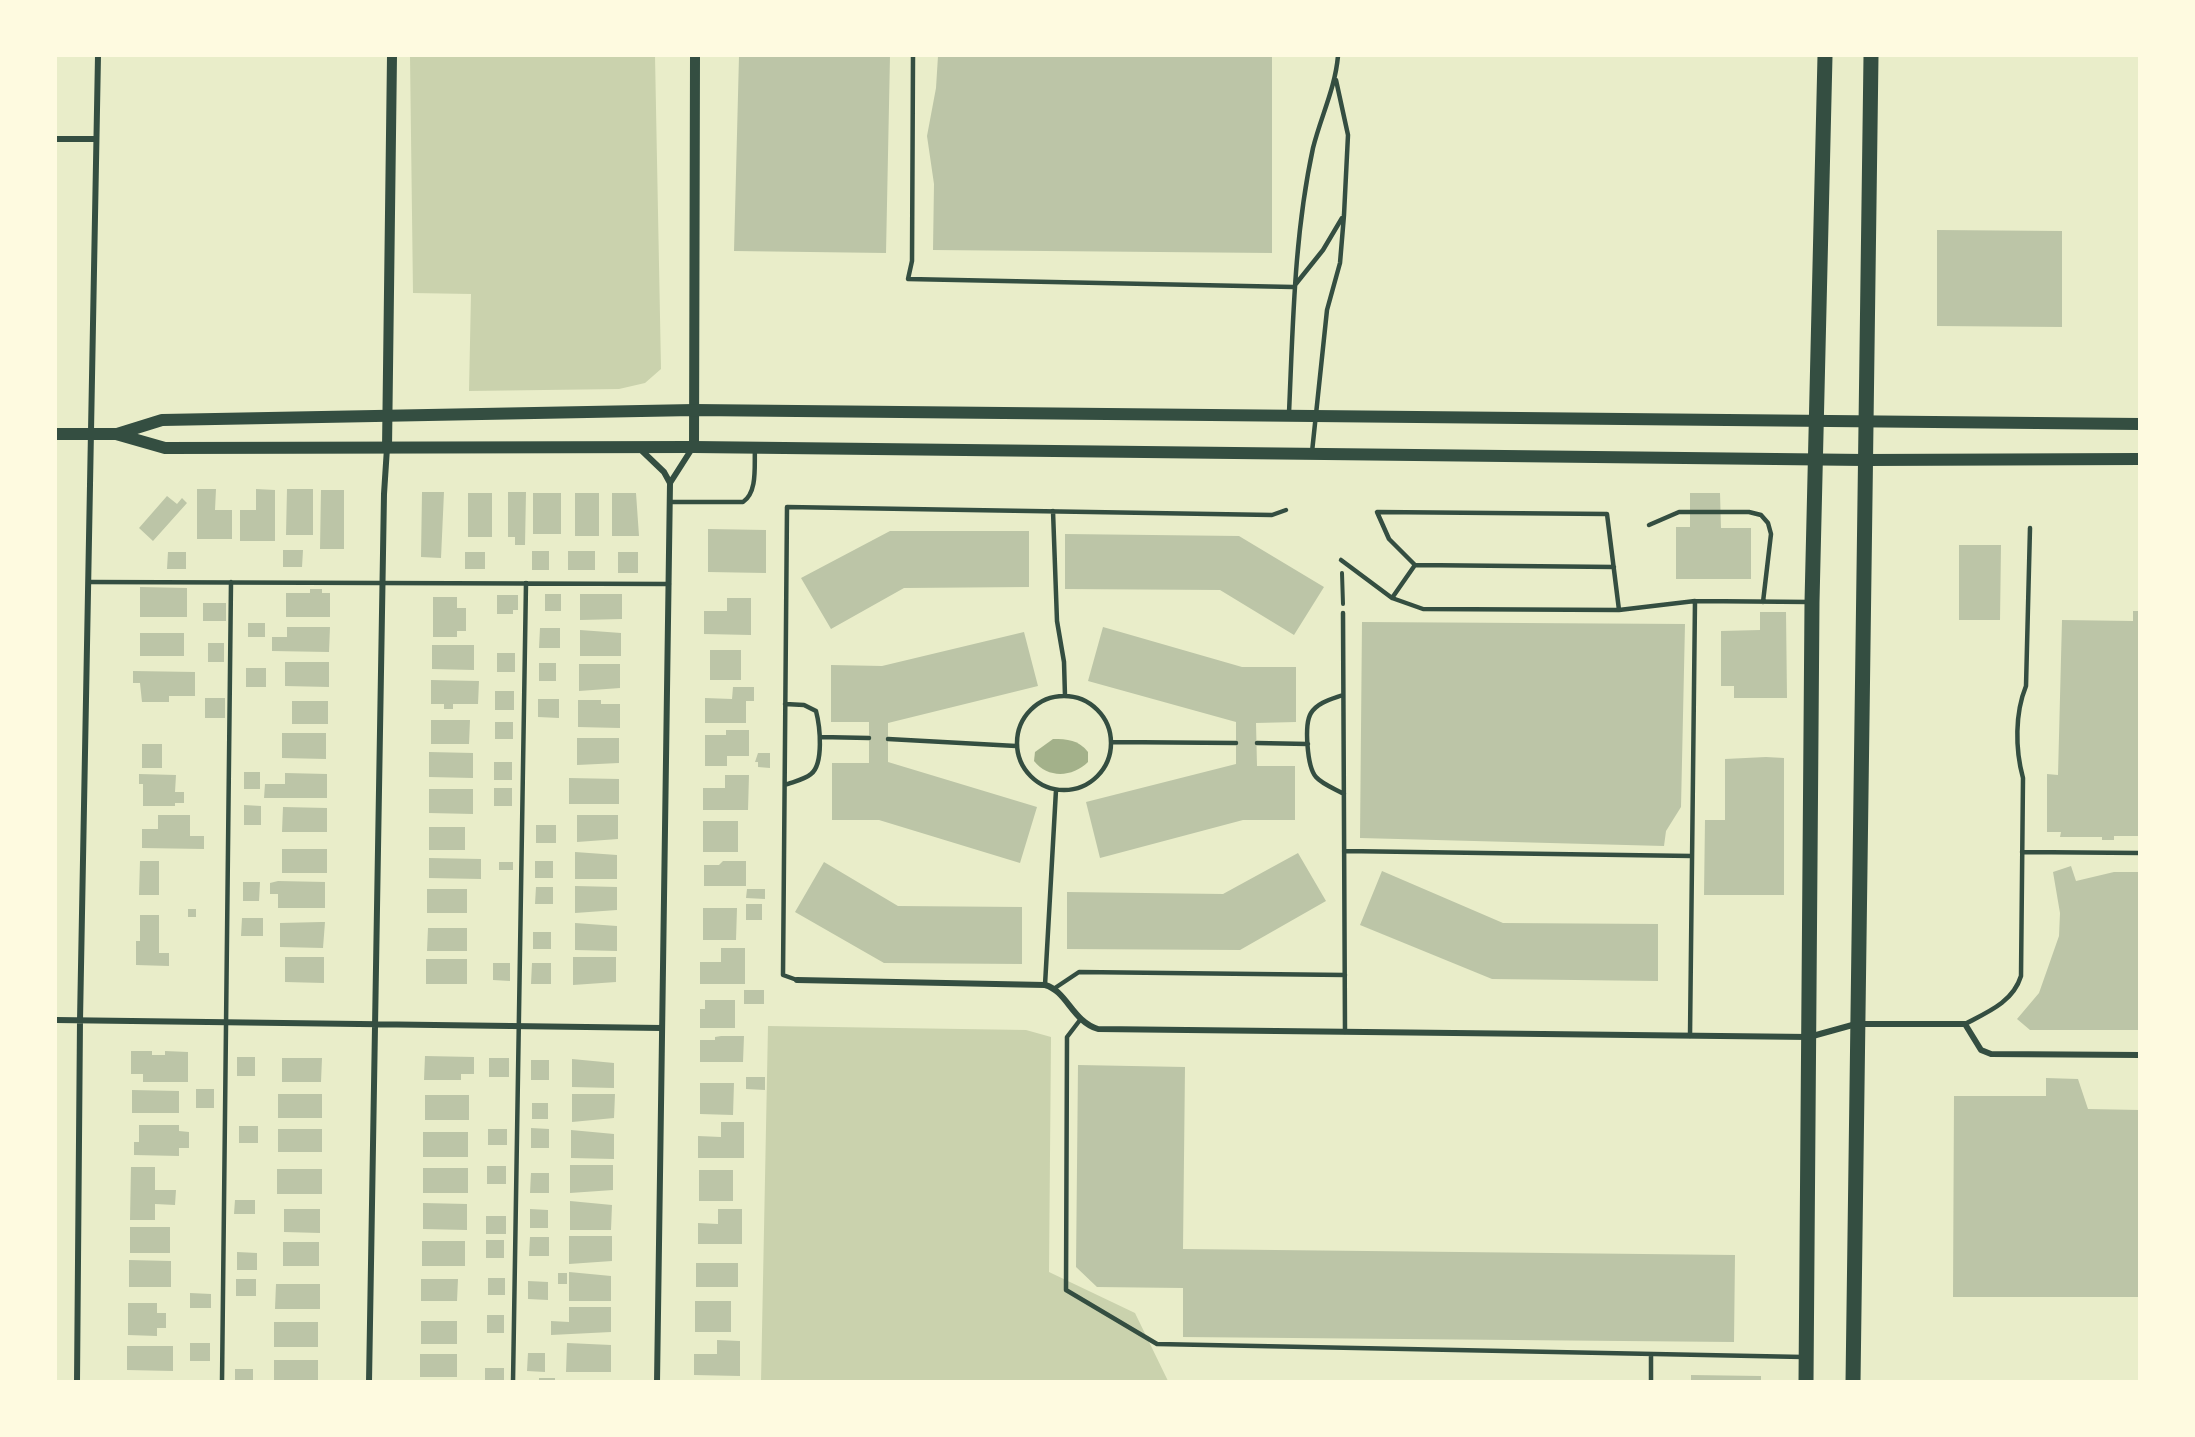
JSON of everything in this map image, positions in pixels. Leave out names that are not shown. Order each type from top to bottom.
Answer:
[{"type":"main road","points":[[1806,1382],[1814,459],[1825,56]]},
{"type":"main road","points":[[1853,1382],[1856,1024],[1871,56]]},
{"type":"main road","points":[[116,434],[162,420],[694,410],[1815,423],[2139,424]]},
{"type":"main road","points":[[56,434],[116,434],[165,448],[694,447],[1312,452],[1865,460],[2139,459]]},
{"type":"street","points":[[77,1382],[80,1020],[98,56]]},
{"type":"street","points":[[369,1382],[392,56]]},
{"type":"street","points":[[670,483],[694,447],[695,56]]},
{"type":"street","points":[[56,139],[96,139]]},
{"type":"street","points":[[638,447],[664,472],[670,483],[657,1382]]},
{"type":"street","points":[[797,980],[1045,985],[1055,988],[1080,1020],[1098,1029],[1809,1037],[1856,1024],[1965,1024],[1981,1050],[1991,1054],[2139,1055]]},
{"type":"street","points":[[56,1020],[662,1028]]},
{"type":"lane","points":[[913,56],[912,261],[908,279],[1293,287]]},
{"type":"lane","points":[[1289,417],[1293,287],[1314,147],[1336,80],[1338,56]]},
{"type":"lane","points":[[1312,452],[1327,310],[1340,263],[1344,215],[1348,135],[1336,80]]},
{"type":"lane","points":[[1293,287],[1323,250],[1344,215]]},
{"type":"lane","points":[[670,502],[743,502],[747,500],[752,490],[755,448]]},
{"type":"lane","points":[[797,980],[783,975],[788,507],[1272,514],[1286,510]]},
{"type":"lane","points":[[1053,511],[1057,621],[1064,662],[1065,696]]},
{"type":"lane","points":[[1614,567],[1414,565],[1389,538],[1377,512],[1608,514],[1619,610]]},
{"type":"lane","points":[[1649,525],[1679,512],[1749,512],[1761,515],[1768,523],[1771,534],[1762,602]]},
{"type":"lane","points":[[1965,1024],[1997,1008],[2017,988],[2021,976],[2023,778],[2019,762],[2019,704],[2026,686],[2030,528]]},
{"type":"lane","points":[[1341,560],[1392,598],[1423,609],[1619,610],[1695,601],[1812,602]]},
{"type":"lane","points":[[1392,598],[1414,565]]},
{"type":"lane","points":[[89,582],[669,584]]},
{"type":"lane","points":[[222,1382],[228,1022],[231,582]]},
{"type":"lane","points":[[513,1382],[526,583]]},
{"type":"lane","points":[[1690,1036],[1695,601]]},
{"type":"lane","points":[[1343,613],[1345,1032]]},
{"type":"lane","points":[[1343,695],[1320,704],[1310,714],[1308,764],[1316,778],[1344,794]]},
{"type":"lane","points":[[1065,696],[1080,699],[1102,715],[1111,742],[1107,763],[1095,779],[1070,791],[1044,786],[1028,775],[1018,759],[1016,746],[1017,733],[1030,710],[1046,700],[1065,696]]},
{"type":"lane","points":[[785,704],[804,705],[816,711],[820,737],[818,766],[811,775],[785,785]]},
{"type":"lane","points":[[820,737],[869,738]]},
{"type":"lane","points":[[888,739],[1016,746]]},
{"type":"lane","points":[[1111,742],[1236,743]]},
{"type":"lane","points":[[1257,743],[1308,744]]},
{"type":"lane","points":[[1045,985],[1056,790]]},
{"type":"lane","points":[[1344,851],[1692,856]]},
{"type":"lane","points":[[2022,852],[2139,853]]},
{"type":"lane","points":[[1055,988],[1079,972],[1345,975]]},
{"type":"lane","points":[[1080,1020],[1067,1036],[1066,1290],[1157,1344],[1806,1357]]},
{"type":"lane","points":[[1651,1354],[1651,1382]]},
{"type":"path","points":[[1341,560],[1343,613]]},
{"type":"shaded area","points":[[410,56],[655,56],[661,369],[645,383],[619,389],[469,391],[471,294],[413,293]]},
{"type":"shaded area","points":[[1053,739],[1068,740],[1081,745],[1088,752],[1088,762],[1068,773],[1046,771],[1034,761],[1035,752]]},
{"type":"shaded area","points":[[768,1026],[1026,1030],[1051,1037],[1049,1272],[1135,1313],[1168,1381],[761,1382]]},
{"type":"building","points":[[739,56],[890,56],[886,253],[734,251]]},
{"type":"building","points":[[938,56],[1272,56],[1272,253],[933,250],[934,184],[927,136],[936,88]]},
{"type":"building","points":[[1937,230],[2062,231],[2062,327],[1937,326]]},
{"type":"building","points":[[197,489],[216,489],[215,510],[232,510],[232,539],[197,539]]},
{"type":"building","points":[[256,489],[275,490],[275,541],[240,541],[240,510],[256,510]]},
{"type":"building","points":[[287,489],[313,489],[313,535],[286,535]]},
{"type":"building","points":[[321,490],[344,490],[344,549],[320,549]]},
{"type":"building","points":[[422,492],[444,492],[441,558],[421,557]]},
{"type":"building","points":[[508,492],[526,492],[525,545],[515,545],[515,537],[508,537]]},
{"type":"building","points":[[468,493],[492,493],[492,537],[468,537]]},
{"type":"building","points":[[533,493],[561,493],[561,534],[533,534]]},
{"type":"building","points":[[575,493],[599,493],[599,536],[575,536]]},
{"type":"building","points":[[612,493],[636,493],[639,536],[612,536]]},
{"type":"building","points":[[1690,493],[1720,493],[1721,528],[1751,528],[1751,579],[1676,579],[1676,527],[1690,527]]},
{"type":"building","points":[[167,496],[177,504],[182,498],[187,503],[153,541],[139,528]]},
{"type":"building","points":[[708,529],[766,530],[766,573],[708,572]]},
{"type":"building","points":[[890,531],[1029,531],[1029,587],[904,588],[831,629],[801,578]]},
{"type":"building","points":[[1065,534],[1239,536],[1324,587],[1294,635],[1220,590],[1065,589]]},
{"type":"building","points":[[1959,545],[2001,545],[2000,620],[1959,620]]},
{"type":"building","points":[[283,550],[303,550],[302,567],[283,567]]},
{"type":"building","points":[[532,551],[549,551],[549,570],[532,570]]},
{"type":"building","points":[[568,551],[595,551],[595,570],[568,570]]},
{"type":"building","points":[[168,552],[186,552],[186,569],[167,569]]},
{"type":"building","points":[[465,552],[485,552],[485,569],[465,569]]},
{"type":"building","points":[[618,552],[638,552],[638,573],[618,573]]},
{"type":"building","points":[[140,587],[187,588],[187,617],[140,617]]},
{"type":"building","points":[[310,589],[322,589],[322,593],[330,593],[330,617],[286,617],[286,593],[310,593]]},
{"type":"building","points":[[545,594],[561,594],[561,611],[545,611]]},
{"type":"building","points":[[580,594],[622,594],[622,619],[580,620]]},
{"type":"building","points":[[497,595],[518,595],[518,610],[513,610],[513,614],[497,614]]},
{"type":"building","points":[[433,597],[457,597],[457,608],[466,608],[466,631],[457,631],[457,637],[433,637]]},
{"type":"building","points":[[727,598],[751,598],[751,635],[704,634],[704,611],[727,611]]},
{"type":"building","points":[[203,603],[226,603],[226,621],[203,621]]},
{"type":"building","points":[[2133,611],[2140,611],[2140,836],[2114,836],[2114,840],[2102,840],[2102,837],[2060,837],[2061,832],[2047,832],[2047,774],[2058,775],[2062,620],[2133,621]]},
{"type":"building","points":[[1760,612],[1786,612],[1787,698],[1734,698],[1734,686],[1721,686],[1721,631],[1760,630]]},
{"type":"building","points":[[1362,622],[1685,624],[1681,807],[1666,831],[1664,846],[1360,838]]},
{"type":"building","points":[[248,623],[265,623],[265,637],[248,637]]},
{"type":"building","points":[[287,627],[330,627],[329,652],[272,651],[272,637],[287,637]]},
{"type":"building","points":[[1103,627],[1242,667],[1296,667],[1296,722],[1256,723],[1257,766],[1295,766],[1295,820],[1243,820],[1100,858],[1086,802],[1236,764],[1236,722],[1088,681]]},
{"type":"building","points":[[540,628],[560,628],[560,648],[539,648]]},
{"type":"building","points":[[580,630],[621,633],[621,656],[580,656]]},
{"type":"building","points":[[1024,632],[1038,686],[888,723],[888,762],[1037,807],[1020,863],[879,820],[832,820],[832,763],[869,763],[869,722],[831,722],[831,665],[882,666]]},
{"type":"building","points":[[140,633],[184,633],[184,656],[140,656]]},
{"type":"building","points":[[208,643],[224,643],[224,662],[208,662]]},
{"type":"building","points":[[432,645],[474,645],[474,670],[432,669]]},
{"type":"building","points":[[710,650],[741,650],[741,680],[710,680]]},
{"type":"building","points":[[497,653],[515,653],[515,672],[497,672]]},
{"type":"building","points":[[285,662],[329,662],[329,687],[285,686]]},
{"type":"building","points":[[539,663],[556,663],[556,681],[539,681]]},
{"type":"building","points":[[579,664],[620,664],[620,688],[579,691]]},
{"type":"building","points":[[246,668],[266,668],[266,687],[246,687]]},
{"type":"building","points":[[133,671],[195,672],[195,696],[169,696],[169,702],[142,702],[140,683],[133,683]]},
{"type":"building","points":[[431,680],[479,681],[478,704],[453,704],[453,709],[444,709],[444,704],[431,704]]},
{"type":"building","points":[[733,687],[754,687],[754,701],[746,701],[746,723],[705,723],[705,698],[732,699]]},
{"type":"building","points":[[495,691],[514,691],[514,710],[495,710]]},
{"type":"building","points":[[205,698],[225,698],[225,718],[205,718]]},
{"type":"building","points":[[538,699],[559,699],[559,718],[538,717]]},
{"type":"building","points":[[578,700],[601,700],[601,704],[620,704],[620,728],[578,727]]},
{"type":"building","points":[[292,701],[328,701],[328,724],[292,724]]},
{"type":"building","points":[[431,720],[470,720],[469,744],[431,744]]},
{"type":"building","points":[[495,722],[513,722],[513,739],[495,739]]},
{"type":"building","points":[[726,730],[749,730],[749,756],[727,756],[727,766],[705,766],[705,735],[726,735]]},
{"type":"building","points":[[282,733],[326,733],[326,759],[282,758]]},
{"type":"building","points":[[577,738],[619,738],[619,763],[577,765]]},
{"type":"building","points":[[142,744],[162,744],[162,768],[142,768]]},
{"type":"building","points":[[429,752],[473,753],[473,778],[429,777]]},
{"type":"building","points":[[758,753],[770,753],[770,768],[758,767],[758,762],[755,762]]},
{"type":"building","points":[[1784,758],[1784,895],[1704,895],[1705,820],[1725,820],[1725,759]]},
{"type":"building","points":[[494,762],[512,762],[512,780],[494,780]]},
{"type":"building","points":[[244,772],[260,772],[260,789],[244,789]]},
{"type":"building","points":[[285,773],[327,774],[327,798],[264,798],[265,784],[285,784]]},
{"type":"building","points":[[139,774],[176,775],[175,792],[184,792],[184,803],[175,803],[175,806],[143,806],[143,784],[139,784]]},
{"type":"building","points":[[725,775],[749,775],[748,810],[703,810],[703,788],[725,788]]},
{"type":"building","points":[[569,778],[619,779],[619,804],[569,804]]},
{"type":"building","points":[[494,788],[512,788],[512,806],[494,806]]},
{"type":"building","points":[[429,789],[473,789],[473,814],[429,813]]},
{"type":"building","points":[[244,805],[261,806],[261,825],[244,825]]},
{"type":"building","points":[[283,807],[327,808],[327,832],[282,832]]},
{"type":"building","points":[[158,815],[190,815],[190,836],[204,836],[204,849],[142,848],[142,829],[158,829]]},
{"type":"building","points":[[577,815],[618,815],[618,839],[577,842]]},
{"type":"building","points":[[703,821],[738,821],[738,852],[703,852]]},
{"type":"building","points":[[536,825],[556,825],[556,843],[536,843]]},
{"type":"building","points":[[429,827],[465,827],[465,850],[429,850]]},
{"type":"building","points":[[282,849],[327,849],[327,873],[282,873]]},
{"type":"building","points":[[575,852],[617,855],[617,879],[575,879]]},
{"type":"building","points":[[1298,853],[1326,901],[1240,950],[1067,949],[1067,892],[1223,894]]},
{"type":"building","points":[[429,858],[481,859],[481,879],[429,878]]},
{"type":"building","points":[[140,861],[159,861],[159,895],[139,895]]},
{"type":"building","points":[[535,861],[553,861],[553,878],[535,878]]},
{"type":"building","points":[[723,861],[746,861],[746,886],[704,886],[704,865],[719,865]]},
{"type":"building","points":[[499,862],[513,862],[513,870],[499,870]]},
{"type":"building","points":[[824,862],[898,906],[1022,907],[1022,964],[884,963],[795,912]]},
{"type":"building","points":[[2071,866],[2076,881],[2114,872],[2140,872],[2140,1030],[2030,1030],[2017,1019],[2039,993],[2059,936],[2060,913],[2053,872]]},
{"type":"building","points":[[1382,871],[1503,923],[1658,924],[1658,981],[1492,979],[1360,925]]},
{"type":"building","points":[[278,881],[325,882],[325,908],[278,908],[278,894],[270,894],[270,883]]},
{"type":"building","points":[[243,882],[260,882],[259,901],[243,901]]},
{"type":"building","points":[[575,886],[617,887],[617,910],[575,913]]},
{"type":"building","points":[[536,887],[553,887],[553,904],[535,904]]},
{"type":"building","points":[[427,889],[467,889],[467,913],[427,913]]},
{"type":"building","points":[[747,889],[765,889],[765,899],[746,898]]},
{"type":"building","points":[[746,904],[762,904],[762,920],[746,920]]},
{"type":"building","points":[[703,908],[737,908],[736,940],[703,940]]},
{"type":"building","points":[[188,909],[196,909],[196,917],[188,917]]},
{"type":"building","points":[[140,915],[159,915],[159,953],[169,953],[169,966],[136,965],[136,941],[140,941]]},
{"type":"building","points":[[242,918],[263,918],[263,936],[241,936]]},
{"type":"building","points":[[325,922],[323,948],[280,947],[280,923]]},
{"type":"building","points":[[575,923],[617,926],[617,951],[575,950]]},
{"type":"building","points":[[428,928],[467,928],[467,951],[427,951]]},
{"type":"building","points":[[533,932],[551,932],[551,949],[533,949]]},
{"type":"building","points":[[721,948],[745,948],[745,984],[700,984],[700,962],[721,962]]},
{"type":"building","points":[[285,957],[324,957],[324,983],[285,982]]},
{"type":"building","points":[[573,957],[616,957],[616,982],[573,985]]},
{"type":"building","points":[[426,959],[467,959],[467,984],[426,984]]},
{"type":"building","points":[[493,963],[510,963],[510,981],[493,980]]},
{"type":"building","points":[[532,963],[551,963],[551,984],[531,984]]},
{"type":"building","points":[[744,990],[764,990],[764,1004],[744,1004]]},
{"type":"building","points":[[705,1000],[735,1000],[735,1028],[700,1028],[700,1009],[705,1009]]},
{"type":"building","points":[[744,1036],[743,1062],[700,1062],[700,1040],[715,1040],[715,1037]]},
{"type":"building","points":[[131,1051],[152,1051],[152,1055],[165,1055],[165,1051],[188,1052],[188,1082],[143,1082],[143,1074],[131,1074]]},
{"type":"building","points":[[425,1056],[474,1057],[474,1074],[461,1074],[461,1080],[424,1080]]},
{"type":"building","points":[[237,1057],[255,1057],[255,1076],[237,1076]]},
{"type":"building","points":[[282,1058],[322,1058],[321,1082],[282,1082]]},
{"type":"building","points":[[489,1058],[509,1058],[509,1077],[489,1077]]},
{"type":"building","points":[[572,1059],[614,1063],[614,1088],[572,1087]]},
{"type":"building","points":[[531,1060],[549,1060],[549,1080],[531,1080]]},
{"type":"building","points":[[1078,1065],[1185,1067],[1183,1249],[1735,1255],[1734,1342],[1183,1337],[1183,1288],[1097,1287],[1076,1267]]},
{"type":"building","points":[[746,1077],[765,1077],[765,1090],[746,1089]]},
{"type":"building","points":[[2046,1078],[2078,1079],[2088,1109],[2140,1110],[2140,1297],[1953,1297],[1954,1096],[2046,1096]]},
{"type":"building","points":[[700,1083],[734,1083],[733,1115],[700,1114]]},
{"type":"building","points":[[196,1089],[214,1089],[214,1108],[196,1108]]},
{"type":"building","points":[[132,1090],[179,1091],[179,1113],[132,1113]]},
{"type":"building","points":[[278,1094],[322,1094],[322,1118],[278,1118]]},
{"type":"building","points":[[572,1094],[615,1094],[614,1118],[572,1122]]},
{"type":"building","points":[[425,1095],[469,1095],[469,1120],[425,1120]]},
{"type":"building","points":[[532,1103],[548,1103],[548,1119],[532,1119]]},
{"type":"building","points":[[721,1122],[744,1122],[744,1158],[698,1158],[698,1136],[721,1137]]},
{"type":"building","points":[[139,1125],[179,1125],[179,1131],[189,1132],[189,1148],[179,1148],[179,1156],[134,1155],[134,1142],[139,1142]]},
{"type":"building","points":[[239,1126],[258,1126],[258,1143],[239,1143]]},
{"type":"building","points":[[531,1128],[549,1129],[549,1148],[531,1148]]},
{"type":"building","points":[[278,1129],[322,1129],[322,1152],[278,1152]]},
{"type":"building","points":[[488,1129],[507,1129],[507,1145],[488,1145]]},
{"type":"building","points":[[571,1130],[614,1134],[614,1159],[571,1158]]},
{"type":"building","points":[[423,1132],[468,1132],[468,1157],[423,1157]]},
{"type":"building","points":[[570,1165],[613,1165],[613,1190],[570,1193]]},
{"type":"building","points":[[487,1166],[506,1166],[506,1184],[487,1184]]},
{"type":"building","points":[[131,1167],[155,1167],[155,1190],[176,1190],[175,1205],[155,1204],[155,1220],[130,1220]]},
{"type":"building","points":[[423,1168],[468,1168],[468,1193],[423,1193]]},
{"type":"building","points":[[277,1169],[322,1169],[322,1194],[277,1194]]},
{"type":"building","points":[[699,1170],[733,1170],[733,1201],[699,1201]]},
{"type":"building","points":[[531,1173],[549,1173],[549,1193],[530,1193]]},
{"type":"building","points":[[235,1200],[255,1200],[255,1214],[234,1214]]},
{"type":"building","points":[[570,1201],[612,1205],[611,1230],[570,1230]]},
{"type":"building","points":[[423,1203],[467,1204],[467,1230],[423,1229]]},
{"type":"building","points":[[284,1209],[320,1209],[320,1233],[284,1232]]},
{"type":"building","points":[[530,1209],[548,1210],[548,1228],[530,1228]]},
{"type":"building","points":[[718,1209],[742,1209],[742,1244],[698,1244],[698,1223],[718,1224]]},
{"type":"building","points":[[486,1216],[506,1216],[506,1234],[486,1234]]},
{"type":"building","points":[[130,1227],[170,1227],[170,1253],[130,1253]]},
{"type":"building","points":[[569,1236],[612,1236],[612,1261],[569,1264]]},
{"type":"building","points":[[530,1237],[549,1237],[549,1256],[529,1256]]},
{"type":"building","points":[[486,1240],[504,1240],[504,1258],[486,1258]]},
{"type":"building","points":[[422,1241],[465,1241],[465,1266],[422,1266]]},
{"type":"building","points":[[283,1242],[319,1242],[319,1266],[283,1266]]},
{"type":"building","points":[[237,1252],[257,1253],[257,1270],[237,1270]]},
{"type":"building","points":[[129,1260],[171,1261],[171,1287],[129,1287]]},
{"type":"building","points":[[696,1263],[738,1263],[738,1287],[696,1287]]},
{"type":"building","points":[[569,1272],[611,1276],[611,1301],[569,1301]]},
{"type":"building","points":[[558,1273],[567,1273],[567,1284],[558,1284]]},
{"type":"building","points":[[488,1278],[505,1278],[505,1295],[488,1295]]},
{"type":"building","points":[[236,1279],[256,1279],[256,1296],[236,1296]]},
{"type":"building","points":[[421,1279],[458,1279],[457,1301],[421,1301]]},
{"type":"building","points":[[528,1281],[548,1282],[548,1300],[528,1299]]},
{"type":"building","points":[[276,1284],[320,1284],[320,1309],[275,1309]]},
{"type":"building","points":[[190,1293],[211,1294],[211,1308],[190,1308]]},
{"type":"building","points":[[695,1301],[731,1301],[731,1332],[695,1332]]},
{"type":"building","points":[[128,1303],[157,1303],[157,1313],[166,1313],[166,1328],[157,1328],[157,1336],[128,1335]]},
{"type":"building","points":[[569,1307],[611,1307],[611,1332],[551,1335],[551,1321],[569,1322]]},
{"type":"building","points":[[487,1315],[504,1315],[504,1333],[487,1333]]},
{"type":"building","points":[[421,1321],[457,1321],[457,1344],[421,1344]]},
{"type":"building","points":[[274,1322],[318,1322],[318,1347],[274,1347]]},
{"type":"building","points":[[717,1340],[740,1341],[740,1376],[694,1375],[694,1354],[717,1354]]},
{"type":"building","points":[[190,1343],[210,1343],[210,1361],[190,1361]]},
{"type":"building","points":[[567,1343],[611,1345],[611,1372],[566,1372]]},
{"type":"building","points":[[127,1346],[173,1346],[173,1371],[127,1370]]},
{"type":"building","points":[[528,1353],[545,1353],[545,1372],[527,1371]]},
{"type":"building","points":[[420,1354],[457,1354],[457,1377],[420,1377]]},
{"type":"building","points":[[274,1360],[318,1360],[318,1382],[274,1382]]},
{"type":"building","points":[[485,1368],[504,1368],[504,1382],[485,1382]]},
{"type":"building","points":[[235,1369],[253,1369],[253,1382],[235,1382]]},
{"type":"building","points":[[1691,1375],[1761,1376],[1761,1382],[1691,1382]]},
{"type":"building","points":[[539,1378],[555,1378],[555,1382],[539,1382]]}]
